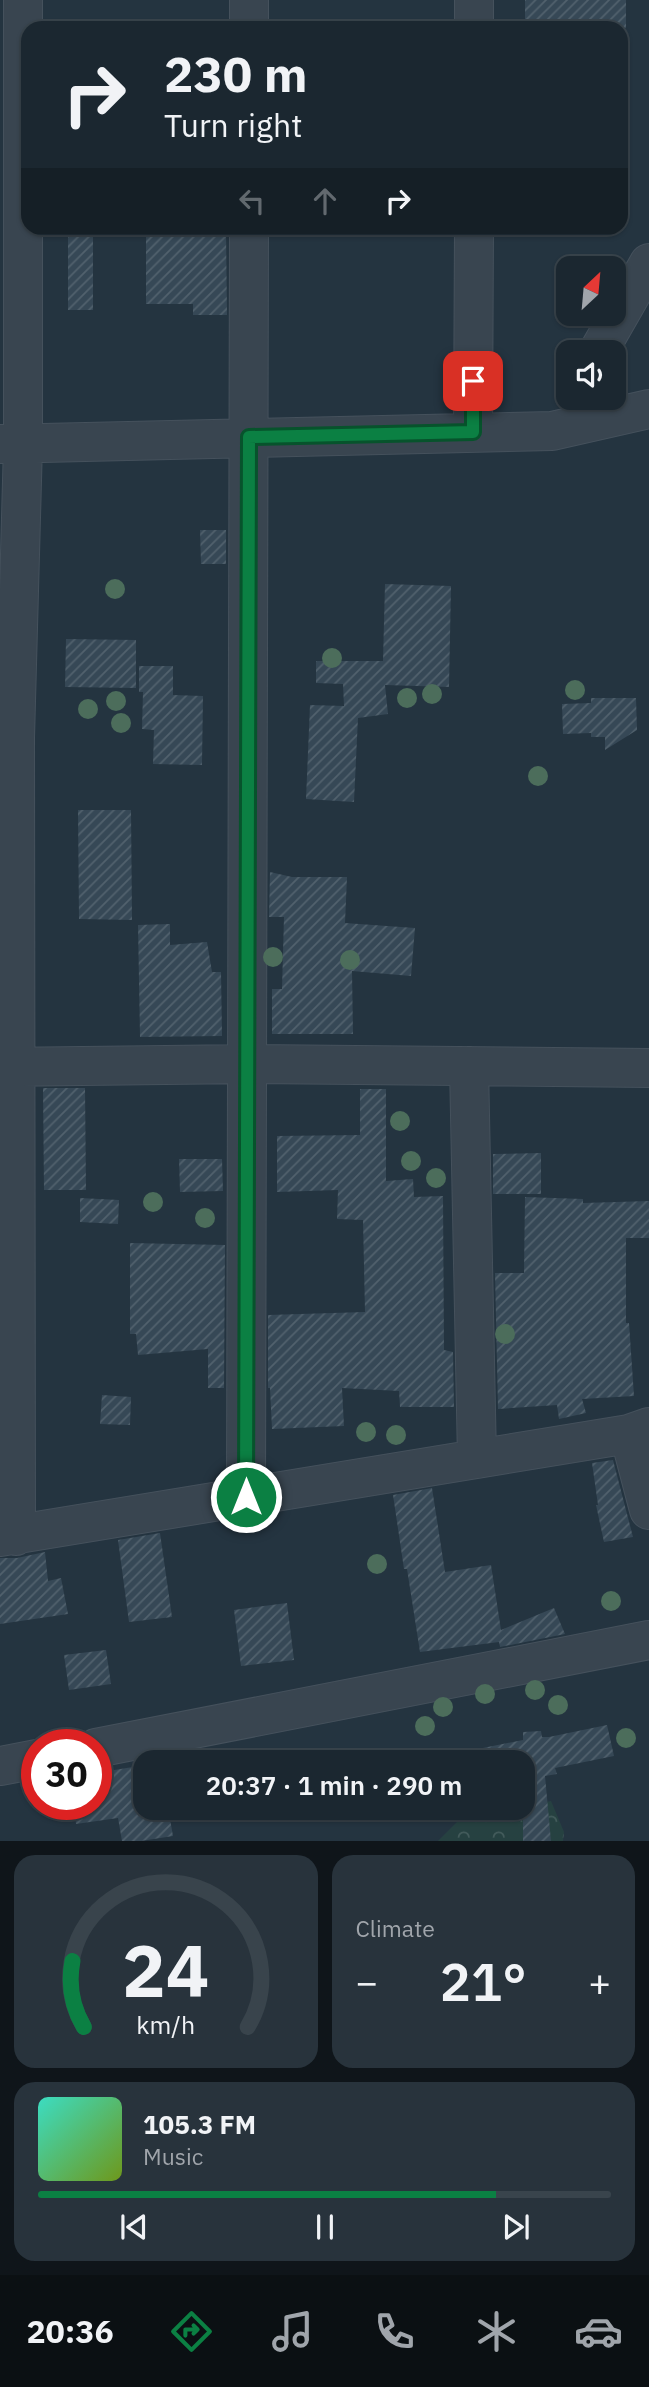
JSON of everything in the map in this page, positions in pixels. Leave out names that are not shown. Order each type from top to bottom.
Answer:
[{"type":"street","points":[[22,21],[23,0]]},
{"type":"street","points":[[249,0],[249,21]]},
{"type":"street","points":[[474,0],[474,21]]},
{"type":"street","points":[[21,81],[12,444],[15,738],[8,1067],[8,1537],[639,1431],[649,1510]]},
{"type":"street","points":[[246,1497],[249,235]]},
{"type":"street","points":[[473,432],[474,235]]},
{"type":"street","points":[[605,340],[649,263]]},
{"type":"street","points":[[12,444],[552,430],[649,409]]},
{"type":"street","points":[[552,430],[564,410]]},
{"type":"street","points":[[8,1067],[248,1064],[649,1068]]},
{"type":"street","points":[[469,1066],[477,1459]]},
{"type":"street","points":[[112,1745],[649,1640]]},
{"type":"street","points":[[0,1766],[21,1762]]},
{"type":"green space","points":[[551,1801],[564,1832],[563,1841],[438,1841],[459,1820],[535,1820],[535,1804]]},
{"type":"building","points":[[525,0],[626,0],[626,21],[525,21]]},
{"type":"building","points":[[68,235],[93,235],[93,310],[68,310]]},
{"type":"building","points":[[146,235],[226,235],[227,315],[193,315],[193,304],[146,304]]},
{"type":"building","points":[[200,530],[226,530],[226,564],[201,564]]},
{"type":"building","points":[[385,584],[451,586],[449,687],[385,685],[388,714],[358,718],[354,802],[306,799],[310,705],[344,706],[343,684],[316,683],[316,661],[383,661]]},
{"type":"building","points":[[66,639],[136,640],[136,688],[65,687]]},
{"type":"building","points":[[139,666],[173,666],[173,695],[203,696],[202,765],[153,764],[154,730],[142,729],[143,692],[139,692]]},
{"type":"building","points":[[591,698],[636,698],[637,730],[605,750],[605,737],[591,737],[591,733],[563,734],[562,704],[591,703]]},
{"type":"building","points":[[78,810],[131,810],[132,920],[79,919]]},
{"type":"building","points":[[270,872],[292,877],[347,877],[345,923],[415,928],[411,976],[352,971],[353,1034],[272,1034],[272,989],[282,989],[284,917],[269,917]]},
{"type":"building","points":[[170,924],[170,945],[207,942],[212,972],[221,972],[222,1036],[140,1037],[138,925]]},
{"type":"building","points":[[43,1088],[85,1088],[86,1190],[44,1190]]},
{"type":"building","points":[[360,1089],[386,1089],[386,1181],[413,1179],[414,1197],[443,1196],[444,1350],[453,1352],[454,1407],[400,1407],[399,1391],[342,1388],[344,1426],[272,1429],[268,1388],[268,1315],[365,1312],[363,1220],[337,1219],[338,1190],[277,1192],[277,1136],[360,1135]]},
{"type":"building","points":[[541,1153],[541,1194],[493,1194],[493,1154]]},
{"type":"building","points":[[179,1159],[222,1159],[223,1191],[180,1192]]},
{"type":"building","points":[[525,1197],[583,1199],[583,1203],[649,1201],[649,1238],[626,1238],[626,1323],[629,1323],[634,1396],[582,1399],[586,1413],[559,1419],[557,1405],[498,1409],[495,1273],[524,1273]]},
{"type":"building","points":[[80,1198],[119,1200],[118,1224],[80,1222]]},
{"type":"building","points":[[130,1243],[225,1245],[224,1388],[208,1388],[208,1349],[138,1355],[136,1334],[130,1334]]},
{"type":"building","points":[[102,1395],[131,1397],[130,1425],[100,1424]]},
{"type":"building","points":[[613,1460],[633,1537],[604,1542],[596,1505],[592,1463]]},
{"type":"building","points":[[432,1488],[445,1572],[491,1565],[501,1630],[554,1608],[565,1634],[500,1647],[499,1642],[420,1652],[393,1495]]},
{"type":"building","points":[[160,1533],[172,1617],[129,1622],[118,1540]]},
{"type":"building","points":[[45,1552],[48,1581],[61,1578],[68,1614],[0,1624],[0,1558],[17,1558]]},
{"type":"building","points":[[287,1603],[294,1660],[241,1666],[234,1610]]},
{"type":"building","points":[[106,1650],[111,1684],[69,1690],[64,1655]]},
{"type":"building","points":[[607,1725],[614,1756],[555,1768],[557,1774],[545,1776],[551,1841],[523,1841],[523,1820],[535,1820],[535,1750],[473,1750],[523,1740],[523,1732],[541,1731],[542,1737]]},
{"type":"building","points":[[133,1767],[133,1820],[170,1820],[173,1836],[122,1841],[118,1818],[112,1819],[112,1770]]},
{"type":"building","points":[[76,1820],[104,1820],[76,1824]]},
{"type":"route","points":[[246,1497],[249,437],[473,432],[473,381]]}]
